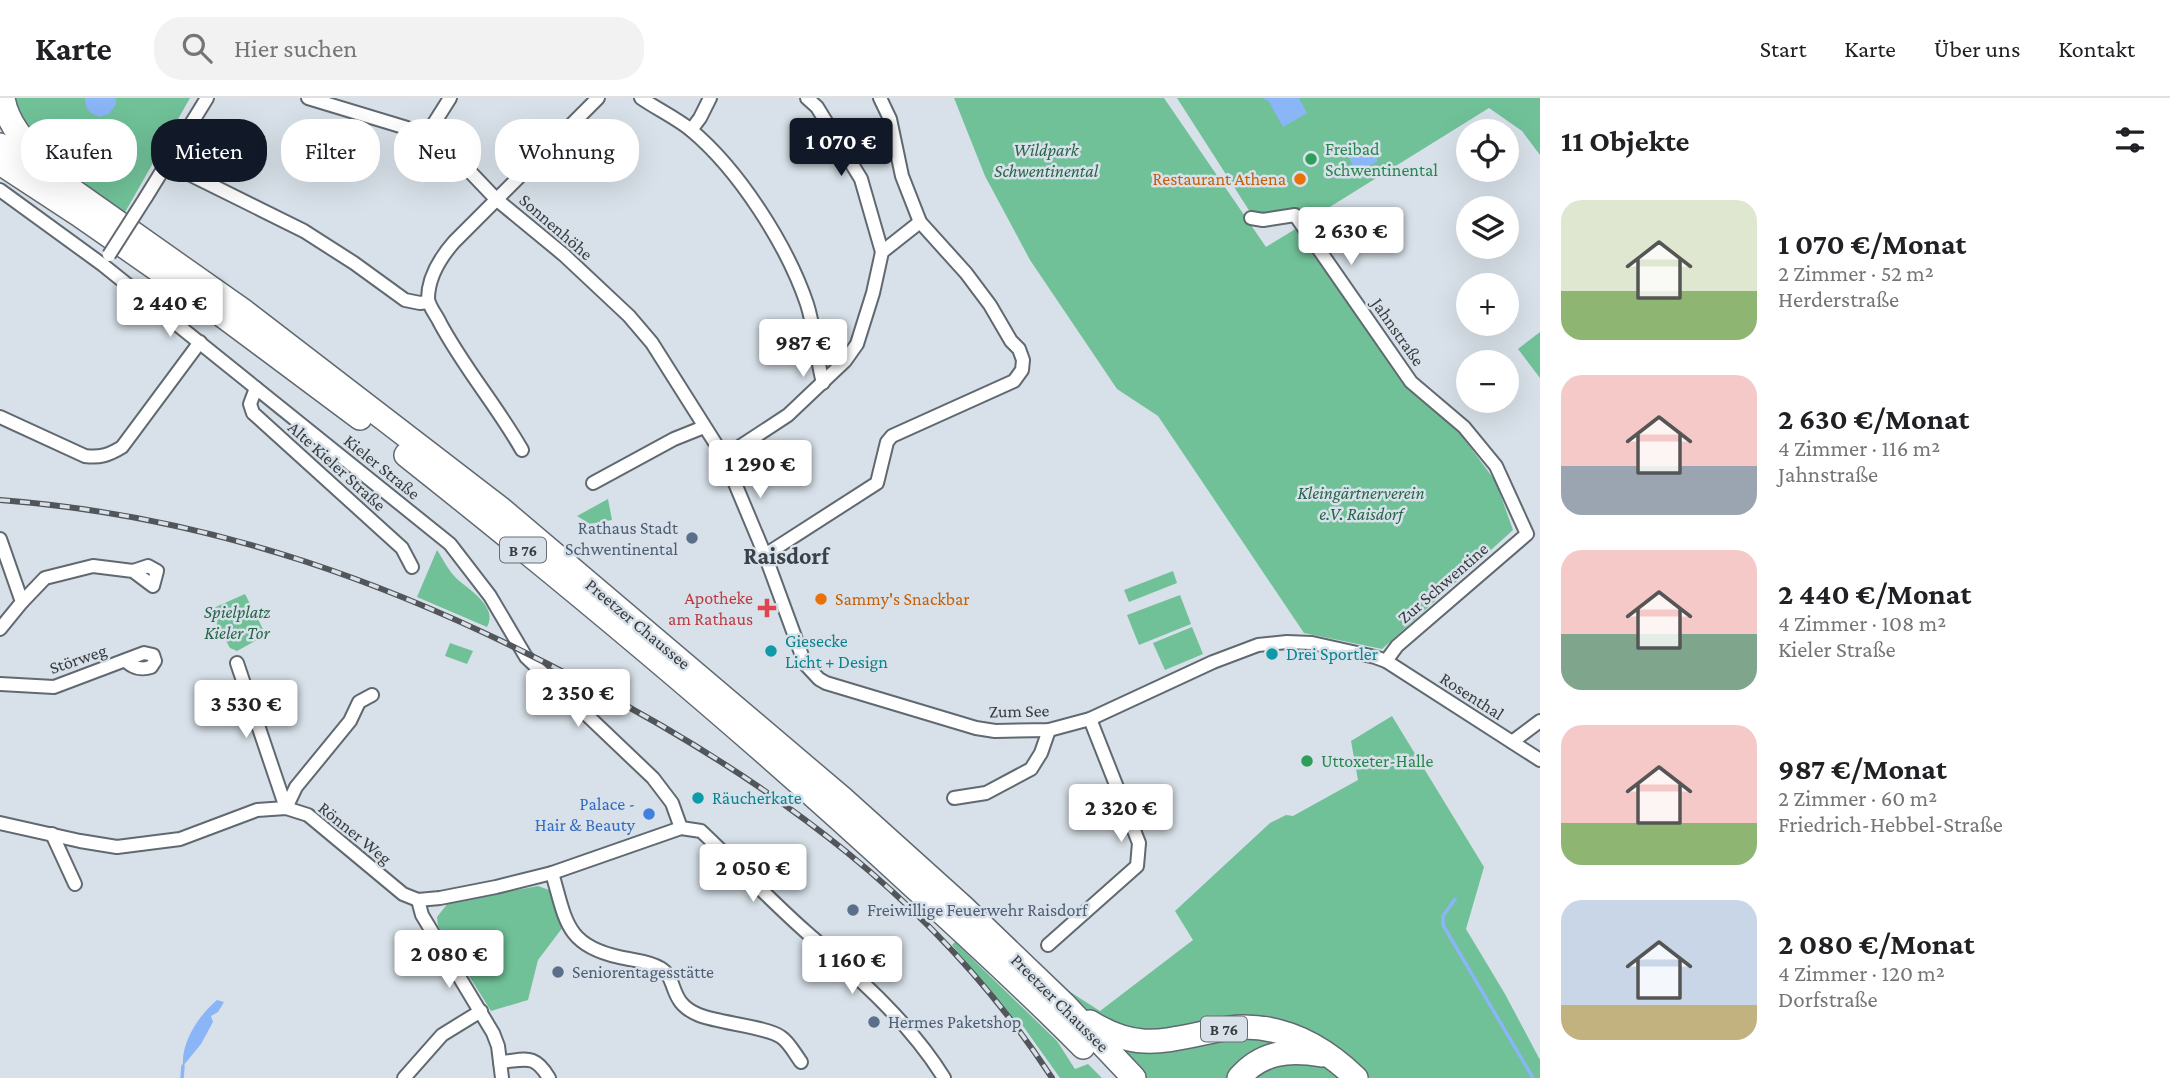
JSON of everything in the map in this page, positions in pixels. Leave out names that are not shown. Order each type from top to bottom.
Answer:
[{"type":"highway","name":"B 76","points":[[3,98],[14,128],[62,183]]},
{"type":"highway","name":"Preetzer Chaussee","points":[[0,145],[62,183],[278,336],[500,508],[842,798],[963,907],[1064,1004],[1134,1078]]},
{"type":"highway","name":"Preetzer Chaussee","points":[[0,163],[207,304],[355,415],[489,521],[829,809],[1013,978],[1115,1078]]},
{"type":"highway","name":"B 76","points":[[1064,1004],[1111,1035],[1127,1040],[1171,1040],[1239,1026],[1266,1028],[1311,1042],[1331,1057]]},
{"type":"highway","points":[[1239,1078],[1256,1063],[1282,1052],[1300,1051],[1331,1057],[1356,1078]]},
{"type":"street","points":[[106,260],[207,98]]},
{"type":"street","name":"Sonnenhöhe","points":[[308,98],[394,123]]},
{"type":"street","points":[[437,119],[450,98]]},
{"type":"street","points":[[522,450],[494,404],[449,342],[428,302],[435,266],[440,257],[496,199],[598,98]]},
{"type":"street","points":[[641,98],[691,130],[725,165],[775,234],[793,269],[814,330],[823,383]]},
{"type":"street","points":[[691,130],[701,118],[710,98]]},
{"type":"street","points":[[724,457],[788,415],[845,361],[857,344],[873,293],[882,252],[860,179],[817,107],[807,98]]},
{"type":"street","points":[[765,555],[877,483],[887,442],[892,436],[1014,381],[1022,370],[1023,360],[1019,348],[1011,341],[990,305],[966,273],[920,222],[901,176],[890,119],[880,98]]},
{"type":"street","points":[[205,182],[304,231],[405,300],[428,302]]},
{"type":"street","name":"Sonnenhöhe","points":[[480,182],[629,316],[652,343],[724,457]]},
{"type":"street","name":"Kieler Straße","points":[[0,190],[106,260],[256,388],[450,544],[490,596],[526,657],[660,785],[672,803],[681,828]]},
{"type":"street","name":"Jahnstraße","points":[[1251,218],[1263,220],[1295,215],[1411,382],[1464,427],[1496,466],[1527,534]]},
{"type":"street","points":[[882,252],[920,222]]},
{"type":"street","points":[[0,417],[85,456],[110,454],[122,447],[200,341]]},
{"type":"street","name":"Alte Kieler Straße","points":[[256,388],[250,404],[253,413],[402,548],[412,567]]},
{"type":"street","points":[[593,483],[674,439],[704,427]]},
{"type":"street","name":"Zum See","points":[[724,457],[765,555],[805,663],[818,679],[864,695],[976,728],[995,731],[1049,730],[1090,719],[1213,662],[1258,645],[1312,643],[1386,661]]},
{"type":"street","name":"Zur Schwentine","points":[[1386,661],[1398,646],[1449,600],[1527,534]]},
{"type":"street","points":[[0,538],[22,602]]},
{"type":"street","points":[[0,629],[45,578],[93,566],[133,571]]},
{"type":"street","name":"Störweg","points":[[0,684],[54,687],[126,661]]},
{"type":"street","name":"Rosenthal","points":[[1386,661],[1540,760]]},
{"type":"street","points":[[237,663],[286,808]]},
{"type":"street","points":[[286,808],[296,787],[350,721],[359,702],[372,695]]},
{"type":"street","points":[[1048,945],[1137,866],[1139,843],[1090,719]]},
{"type":"street","points":[[1512,742],[1540,721]]},
{"type":"street","points":[[954,798],[986,793],[1031,769],[1041,753],[1049,730]]},
{"type":"street","points":[[0,823],[117,847],[180,839],[257,810],[286,808]]},
{"type":"street","name":"Rönner Weg","points":[[286,808],[308,815],[403,894],[418,900]]},
{"type":"street","points":[[502,1078],[498,1046],[481,1011],[422,915],[418,900],[485,890],[552,873],[681,828],[701,831],[850,970],[888,1009],[944,1078]]},
{"type":"street","points":[[52,834],[75,884]]},
{"type":"street","points":[[552,873],[568,925],[577,939],[595,952],[658,967],[667,973],[678,1001],[689,1011],[706,1018],[781,1036],[801,1062]]},
{"type":"street","points":[[404,1078],[442,1035],[481,1011]]},
{"type":"street","points":[[500,1062],[533,1060],[539,1063],[550,1078]]},
{"type":"green space","points":[[9,98],[190,98],[178,119],[151,119],[151,167],[124,214],[78,182],[137,182],[137,119],[21,119],[21,123]]},
{"type":"green space","name":"Kleingärtnerverein e.V. Raisdorf","points":[[954,98],[1164,98],[1266,247],[1297,228],[1402,380],[1459,432],[1496,482],[1513,530],[1382,649],[1304,633],[1158,416],[1117,389],[1030,260],[985,176]]},
{"type":"green space","name":"Freibad Schwentinental","points":[[1177,98],[1540,98],[1540,155],[1519,129],[1519,119],[1505,119],[1489,108],[1471,119],[1456,119],[1456,129],[1304,223],[1252,215]]},
{"type":"green space","points":[[1540,332],[1540,378],[1519,350]]},
{"type":"green space","points":[[608,499],[612,520],[590,524],[577,516]]},
{"type":"green space","points":[[437,550],[453,575],[486,606],[490,620],[487,627],[417,597]]},
{"type":"green space","points":[[1173,571],[1177,583],[1129,602],[1124,590]]},
{"type":"green space","name":"Spielplatz Kieler Tor","points":[[245,594],[266,635],[237,651],[230,648],[209,610]]},
{"type":"green space","points":[[1180,595],[1191,624],[1139,645],[1127,615]]},
{"type":"green space","points":[[1192,627],[1203,654],[1165,670],[1153,643]]},
{"type":"green space","points":[[450,643],[473,651],[467,664],[445,656]]},
{"type":"green space","points":[[1392,716],[1484,867],[1466,929],[1540,1060],[1540,1078],[1369,1078],[1322,1038],[1150,1035],[1095,1017],[1064,988],[1100,1011],[1193,940],[1175,911],[1270,823],[1286,815],[1293,816],[1358,780],[1351,741]]},
{"type":"green space","points":[[538,886],[552,891],[563,927],[538,960],[528,1000],[491,1011],[438,926],[437,917],[448,903]]},
{"type":"green space","points":[[955,942],[1057,1041],[1075,1069],[1088,1064],[1102,1078],[1060,1078],[1023,1026],[1020,1028],[952,945]]},
{"type":"green space","points":[[1225,1034],[1297,1040],[1232,1078],[1142,1078],[1115,1040]]},
{"type":"green space","points":[[1305,1056],[1350,1078],[1243,1078]]},
{"type":"water","points":[[85,98],[116,98],[116,104],[109,114],[99,117],[88,110]]},
{"type":"water","points":[[1264,98],[1299,98],[1307,113],[1283,127],[1268,100]]},
{"type":"water","points":[[1370,147],[1378,161],[1357,173],[1349,158]]},
{"type":"water","points":[[217,1000],[224,1002],[218,1012],[211,1016],[213,1022],[201,1044],[183,1066],[185,1048],[192,1030]]},
{"type":"waterway","points":[[1455,899],[1443,916],[1443,925],[1533,1078]]},
{"type":"waterway","points":[[182,1078],[183,1066]]},
{"type":"railway","points":[[0,500],[79,508],[155,522],[230,539],[304,561],[447,616],[518,649],[656,722],[785,805],[903,901],[957,956],[1007,1014],[1052,1078]]},
{"type":"place","name":"Freibad Schwentinental","points":[[1311,159]]},
{"type":"place","name":"Restaurant Athena","points":[[1300,179]]},
{"type":"place","name":"Rathaus Stadt Schwentinental","points":[[692,538]]},
{"type":"place","name":"Sammy's Snackbar","points":[[821,599]]},
{"type":"place","name":"Apotheke am Rathaus","points":[[767,608]]},
{"type":"place","name":"Giesecke Licht + Design","points":[[771,651]]},
{"type":"place","name":"Drei Sportler","points":[[1272,654]]},
{"type":"place","name":"Uttoxeter-Halle","points":[[1307,761]]},
{"type":"place","name":"Räucherkate","points":[[698,798]]},
{"type":"place","name":"Palace - Hair & Beauty","points":[[649,814]]},
{"type":"place","name":"Freiwillige Feuerwehr Raisdorf","points":[[853,910]]},
{"type":"place","name":"Seniorentagesstätte","points":[[558,972]]},
{"type":"place","name":"Hermes Paketshop","points":[[874,1022]]},
{"type":"district","name":"Raisdorf","points":[[786,556]]},
{"type":"park label","name":"Wildpark Schwentinental","points":[[1046,160]]}]
